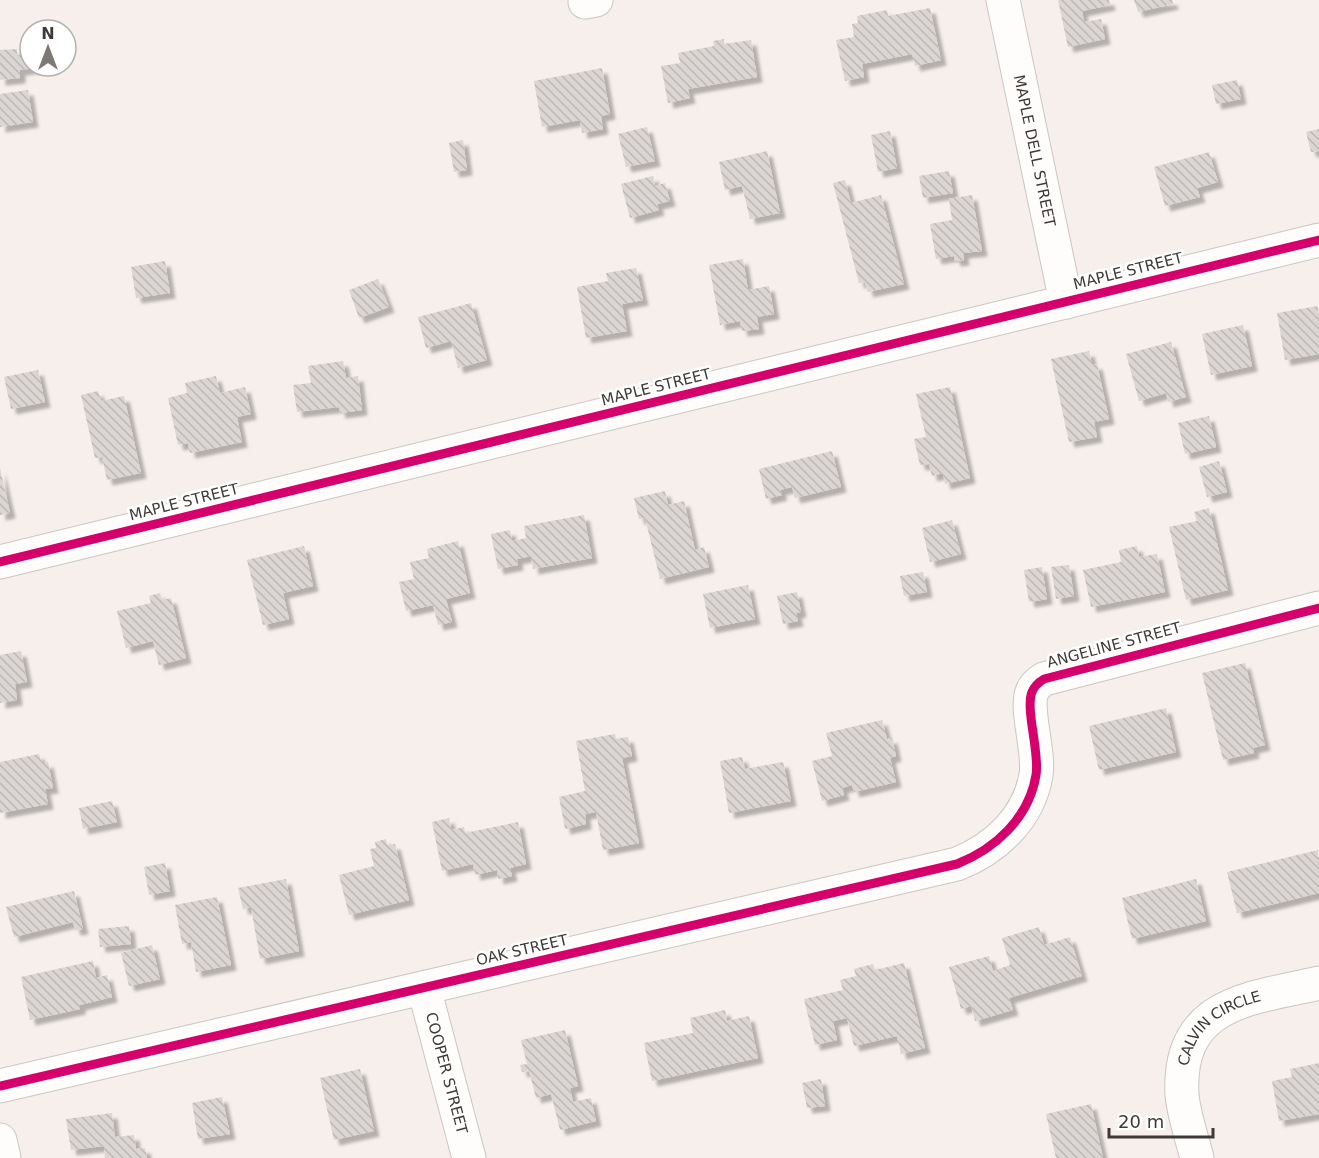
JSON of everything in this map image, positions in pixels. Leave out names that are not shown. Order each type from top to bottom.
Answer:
[{"type":"street","name":"MAPLE DELL STREET","points":[[1003,0],[1066,302]]},
{"type":"street","name":"MAPLE STREET","points":[[0,562],[1319,240]]},
{"type":"street","name":"ANGELINE STREET","points":[[1026,803],[1036,775],[1037,756],[1030,699],[1035,687],[1044,679],[1319,608]]},
{"type":"street","name":"OAK STREET","points":[[0,1086],[957,864],[974,858],[1003,836],[1015,822],[1026,803]]},
{"type":"street","name":"CALVIN CIRCLE","points":[[1197,1158],[1182,1098],[1182,1077],[1186,1054],[1197,1032],[1211,1017],[1228,1006],[1319,982]]},
{"type":"street","name":"COOPER STREET","points":[[424,988],[469,1158]]},
{"type":"street","points":[[0,1140],[4,1158]]},
{"type":"building","points":[[1058,0],[1109,0],[1110,5],[1082,11],[1084,22],[1101,19],[1105,39],[1068,47]]},
{"type":"building","points":[[1134,0],[1172,0],[1173,4],[1138,12]]},
{"type":"building","points":[[930,8],[941,60],[915,66],[912,54],[862,64],[864,77],[845,81],[836,40],[854,37],[852,24],[858,23],[857,16],[887,10],[888,16]]},
{"type":"building","points":[[724,39],[724,44],[751,40],[757,77],[688,89],[690,98],[668,103],[661,66],[680,63],[678,53],[714,46],[713,41]]},
{"type":"building","points":[[17,49],[18,78],[20,78],[0,80],[0,50]]},
{"type":"building","points":[[602,68],[610,114],[601,116],[603,129],[582,133],[580,120],[542,127],[534,81]]},
{"type":"building","points":[[1237,80],[1241,99],[1216,104],[1212,85]]},
{"type":"building","points":[[28,90],[33,122],[0,127],[0,94]]},
{"type":"building","points":[[647,127],[655,161],[626,167],[618,134]]},
{"type":"building","points":[[1319,129],[1319,151],[1311,152],[1306,132]]},
{"type":"building","points":[[890,131],[897,168],[878,172],[871,135]]},
{"type":"building","points":[[463,140],[467,170],[454,172],[449,143]]},
{"type":"building","points":[[767,151],[780,213],[750,219],[742,186],[725,190],[719,162]]},
{"type":"building","points":[[1209,152],[1218,182],[1197,188],[1200,197],[1165,206],[1154,167]]},
{"type":"building","points":[[949,171],[953,193],[923,198],[919,176]]},
{"type":"building","points":[[653,176],[655,186],[665,183],[670,201],[657,204],[659,210],[630,218],[621,184]]},
{"type":"building","points":[[845,180],[851,203],[881,195],[904,284],[868,292],[865,282],[859,283],[833,183]]},
{"type":"building","points":[[972,195],[982,251],[963,253],[964,260],[955,261],[954,256],[936,259],[930,224],[952,220],[949,199]]},
{"type":"building","points":[[743,259],[748,290],[769,286],[774,314],[757,317],[759,329],[742,331],[740,321],[720,325],[709,265]]},
{"type":"building","points":[[165,261],[170,293],[136,298],[131,267]]},
{"type":"building","points":[[636,268],[643,300],[622,304],[627,331],[586,338],[577,287],[608,281],[606,273]]},
{"type":"building","points":[[378,279],[389,307],[359,318],[349,290]]},
{"type":"building","points":[[471,303],[487,360],[458,368],[451,341],[426,348],[418,317]]},
{"type":"building","points":[[1318,306],[1319,354],[1285,360],[1277,313]]},
{"type":"building","points":[[1243,325],[1252,366],[1211,375],[1202,334]]},
{"type":"building","points":[[1171,342],[1186,397],[1168,402],[1166,393],[1139,401],[1126,354]]},
{"type":"building","points":[[1089,351],[1092,365],[1097,364],[1109,419],[1094,422],[1097,437],[1069,442],[1051,359]]},
{"type":"building","points":[[343,361],[346,378],[358,376],[362,410],[340,413],[339,407],[297,412],[293,385],[311,383],[308,366]]},
{"type":"building","points":[[38,370],[45,402],[11,409],[4,377]]},
{"type":"building","points":[[216,376],[220,393],[245,387],[251,414],[237,417],[242,442],[190,453],[188,443],[178,445],[168,398],[187,393],[185,383]]},
{"type":"building","points":[[950,387],[970,478],[945,484],[943,473],[932,476],[929,464],[920,465],[914,439],[926,437],[916,394]]},
{"type":"building","points":[[98,391],[101,401],[124,396],[141,473],[107,480],[102,457],[95,458],[81,395]]},
{"type":"building","points":[[1209,416],[1216,447],[1185,454],[1178,423]]},
{"type":"building","points":[[832,451],[841,487],[795,498],[792,487],[780,490],[782,495],[766,499],[759,469]]},
{"type":"building","points":[[1219,461],[1227,492],[1207,497],[1199,467]]},
{"type":"building","points":[[0,468],[10,513],[0,515]]},
{"type":"building","points":[[665,491],[668,505],[684,501],[695,550],[704,547],[709,567],[660,579],[645,518],[639,519],[634,498]]},
{"type":"building","points":[[1209,508],[1228,590],[1186,600],[1169,527],[1197,521],[1194,512]]},
{"type":"building","points":[[584,515],[592,558],[533,569],[531,556],[517,559],[518,565],[498,569],[491,534],[510,530],[512,541],[526,538],[524,526]]},
{"type":"building","points":[[952,520],[961,554],[930,562],[922,528]]},
{"type":"building","points":[[458,541],[470,593],[446,599],[452,622],[438,625],[433,605],[406,611],[399,582],[414,579],[410,562],[429,558],[427,549]]},
{"type":"building","points":[[304,546],[313,586],[283,593],[289,619],[263,625],[247,560]]},
{"type":"building","points":[[1137,546],[1139,557],[1157,554],[1165,592],[1091,607],[1083,570],[1121,562],[1119,550]]},
{"type":"building","points":[[1069,565],[1074,596],[1056,599],[1051,567]]},
{"type":"building","points":[[1042,567],[1047,599],[1029,602],[1024,570]]},
{"type":"building","points":[[923,572],[927,592],[904,596],[900,576]]},
{"type":"building","points":[[748,585],[755,619],[710,628],[703,594]]},
{"type":"building","points":[[797,592],[801,612],[796,613],[798,621],[783,624],[777,596]]},
{"type":"building","points":[[160,593],[162,600],[171,598],[186,658],[159,665],[153,641],[126,648],[117,611],[151,603],[149,596]]},
{"type":"building","points":[[21,651],[27,682],[15,684],[17,700],[0,703],[0,655]]},
{"type":"building","points":[[1245,663],[1265,745],[1253,748],[1254,753],[1223,760],[1202,673]]},
{"type":"building","points":[[1166,708],[1176,752],[1099,770],[1089,726]]},
{"type":"building","points":[[882,720],[887,739],[892,738],[896,756],[890,758],[896,782],[854,792],[852,785],[842,788],[844,795],[822,801],[812,761],[832,756],[826,733]]},
{"type":"building","points":[[615,734],[616,739],[628,737],[632,756],[622,758],[639,843],[603,850],[596,812],[585,814],[586,824],[565,829],[559,797],[585,791],[576,741]]},
{"type":"building","points":[[39,754],[42,764],[48,762],[53,788],[45,789],[48,804],[0,813],[0,762]]},
{"type":"building","points":[[742,757],[745,769],[783,762],[791,801],[729,813],[720,761]]},
{"type":"building","points":[[112,801],[117,822],[83,829],[79,808]]},
{"type":"building","points":[[449,818],[451,830],[464,827],[465,833],[518,822],[526,864],[510,868],[512,876],[498,879],[497,870],[475,875],[473,864],[442,871],[432,822]]},
{"type":"building","points":[[386,839],[387,845],[395,844],[409,900],[349,915],[339,875],[374,866],[370,849],[376,848],[375,842]]},
{"type":"building","points":[[1318,850],[1319,893],[1237,913],[1227,872]]},
{"type":"building","points":[[165,863],[170,891],[149,895],[144,867]]},
{"type":"building","points":[[286,879],[299,951],[260,959],[251,907],[243,909],[238,888]]},
{"type":"building","points":[[1196,879],[1206,921],[1132,939],[1122,898]]},
{"type":"building","points":[[74,891],[83,929],[75,930],[73,922],[14,937],[6,907]]},
{"type":"building","points":[[217,897],[231,965],[196,972],[191,942],[182,944],[175,905]]},
{"type":"building","points":[[129,926],[131,944],[100,947],[98,929]]},
{"type":"building","points":[[1039,927],[1044,945],[1070,937],[1082,976],[1009,998],[1013,1010],[975,1021],[971,1006],[961,1009],[949,967],[989,956],[993,971],[1010,965],[1002,938]]},
{"type":"building","points":[[152,945],[160,979],[129,986],[121,953]]},
{"type":"building","points":[[93,961],[96,978],[107,975],[112,997],[80,1005],[80,1009],[30,1020],[21,977]]},
{"type":"building","points":[[904,963],[925,1048],[901,1054],[897,1036],[854,1046],[847,1018],[833,1021],[837,1040],[815,1045],[804,999],[843,990],[840,980],[856,976],[854,969],[873,964],[875,970]]},
{"type":"building","points":[[725,1010],[727,1021],[749,1016],[758,1058],[652,1081],[644,1043],[693,1033],[690,1018]]},
{"type":"building","points":[[565,1030],[578,1086],[570,1088],[573,1102],[591,1098],[596,1121],[560,1130],[551,1094],[536,1098],[529,1071],[522,1072],[520,1065],[527,1064],[521,1040]]},
{"type":"building","points":[[1319,1063],[1319,1114],[1279,1121],[1272,1081],[1292,1077],[1290,1069]]},
{"type":"building","points":[[360,1069],[374,1131],[334,1140],[320,1078]]},
{"type":"building","points":[[821,1079],[825,1106],[807,1108],[802,1083]]},
{"type":"building","points":[[222,1097],[230,1134],[198,1139],[192,1103]]},
{"type":"building","points":[[1091,1104],[1103,1158],[1056,1158],[1046,1114]]},
{"type":"building","points":[[112,1113],[115,1137],[134,1135],[136,1149],[145,1148],[147,1158],[105,1158],[104,1146],[71,1150],[66,1119]]},
{"type":"cycle path","points":[[0,562],[1319,240]]},
{"type":"cycle path","points":[[0,1086],[957,864],[997,841],[1018,818],[1026,805],[1032,791],[1037,766],[1030,700],[1033,690],[1042,680],[1319,608]]}]
